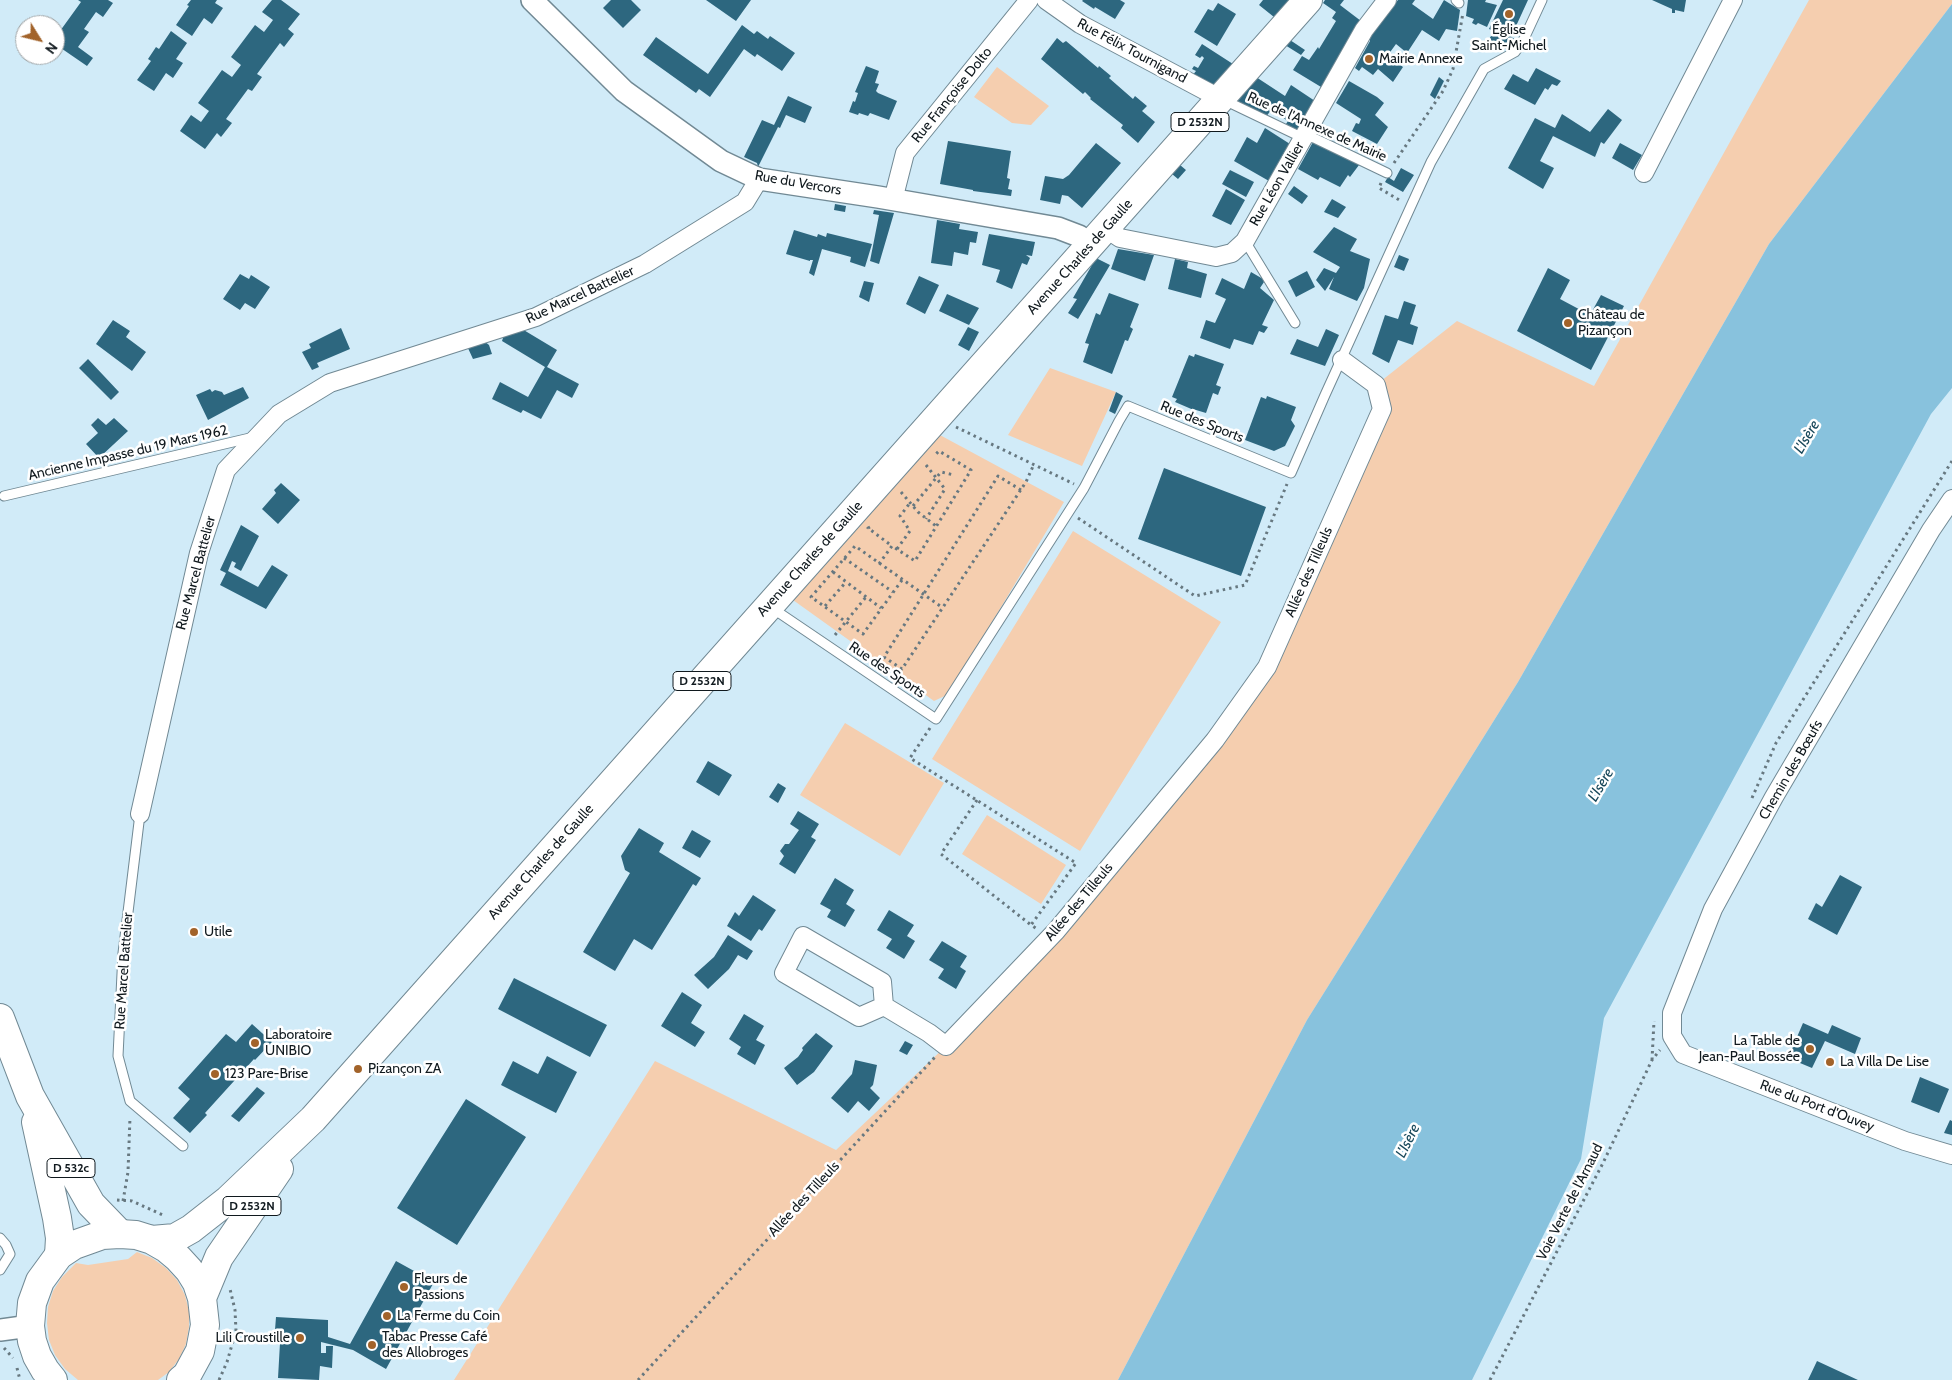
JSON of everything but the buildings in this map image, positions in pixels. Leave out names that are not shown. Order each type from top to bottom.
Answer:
[{"type":"main road","name":"Avenue Charles de Gaulle","points":[[152,1240],[175,1238],[191,1229],[241,1188],[313,1119],[1308,0]]},
{"type":"main road","name":"D 532c","points":[[0,1018],[30,1096],[91,1204],[120,1234]]},
{"type":"main road","name":"D 532c","points":[[30,1096],[57,1218],[60,1238],[59,1256]]},
{"type":"main road","name":"Avenue Charles de Gaulle","points":[[202,1298],[218,1257],[313,1119]]},
{"type":"main road","points":[[40,1378],[30,1326],[32,1303],[40,1281],[59,1256],[86,1240],[102,1235],[120,1234],[152,1240],[172,1253],[189,1270],[197,1283],[202,1298],[205,1325],[200,1351],[185,1378]]},
{"type":"street","name":"Rue du Vercors","points":[[532,0],[624,91],[721,162],[759,179],[893,200],[1098,236]]},
{"type":"street","name":"Rue Françoise Dolto","points":[[893,200],[905,153],[1029,0]]},
{"type":"street","name":"Rue Félix Tournigand","points":[[1046,0],[1080,24],[1221,99]]},
{"type":"street","name":"Rue Léon Vallier","points":[[1098,236],[1120,238],[1216,257],[1232,252],[1245,241],[1364,30],[1387,0]]},
{"type":"street","points":[[1644,174],[1733,0]]},
{"type":"street","name":"Rue Marcel Battelier","points":[[140,814],[198,553],[226,470],[278,414],[330,383],[536,317],[645,264],[745,202],[759,179]]},
{"type":"street","name":"Allée des Tilleuls","points":[[946,1046],[1049,938],[1215,740],[1267,667],[1382,408],[1376,385],[1342,360]]},
{"type":"street","name":"Chemin des Bœufs","points":[[1672,1036],[1672,1013],[1713,909],[1774,797],[1931,530],[1952,499]]},
{"type":"street","points":[[803,936],[882,982],[884,1006],[859,1018],[784,973],[803,936]]},
{"type":"street","points":[[884,1006],[929,1032],[946,1046]]},
{"type":"street","name":"Rue du Port d'Ouvey","points":[[1672,1036],[1683,1054],[1905,1141],[1952,1155]]},
{"type":"street","points":[[2,1338],[30,1326]]},
{"type":"lane","points":[[1291,473],[1431,162],[1484,69],[1515,52],[1523,41],[1542,0]]},
{"type":"lane","name":"Rue de l'Annexe de Mairie","points":[[1221,99],[1297,135],[1314,138],[1387,173]]},
{"type":"lane","points":[[1245,241],[1295,323]]},
{"type":"lane","name":"Rue des Sports","points":[[769,606],[936,719],[1084,488],[1118,421],[1128,406],[1291,473]]},
{"type":"lane","name":"Ancienne Impasse du 19 Mars 1962","points":[[4,496],[259,436]]},
{"type":"lane","name":"Rue Marcel Battelier","points":[[130,1101],[118,1056],[123,953],[140,814]]},
{"type":"lane","points":[[130,1101],[183,1146]]},
{"type":"lane","points":[[0,1238],[10,1254],[0,1270]]},
{"type":"path","name":"Rue de l'Annexe de Mairie","points":[[1387,173],[1443,91],[1453,69],[1463,12],[1458,2]]},
{"type":"path","points":[[1387,173],[1378,188],[1411,206]]},
{"type":"path","points":[[936,417],[1084,488]]},
{"type":"path","points":[[875,521],[868,528],[915,561],[971,470],[939,451],[920,472]]},
{"type":"path","points":[[1020,490],[998,476],[884,657],[902,669],[1020,490],[1034,464]]},
{"type":"path","points":[[926,465],[945,489],[926,519]]},
{"type":"path","points":[[897,550],[910,531],[900,516],[941,472],[954,475]]},
{"type":"path","points":[[1069,512],[1195,596],[1245,585],[1291,473]]},
{"type":"path","points":[[894,499],[907,486]]},
{"type":"path","points":[[901,492],[911,505],[936,526]]},
{"type":"path","points":[[902,580],[863,634],[812,597],[855,546],[943,608]]},
{"type":"path","points":[[879,564],[892,546]]},
{"type":"path","points":[[844,558],[893,592]]},
{"type":"path","points":[[832,572],[881,608]]},
{"type":"path","points":[[825,606],[846,582]]},
{"type":"path","points":[[827,646],[866,597]]},
{"type":"path","points":[[936,719],[910,758],[1076,863],[1031,925]]},
{"type":"path","points":[[977,800],[941,854],[1049,938]]},
{"type":"path","name":"Voie Verte de l'Arnaud","points":[[1490,1380],[1603,1163],[1652,1060],[1672,1036]]},
{"type":"path","name":"Allée des Tilleuls","points":[[638,1380],[946,1046]]},
{"type":"path","points":[[123,1200],[128,1172],[130,1101]]},
{"type":"path","points":[[91,1204],[123,1200],[132,1201],[191,1229]]},
{"type":"path","points":[[218,1257],[224,1263],[235,1310],[236,1331],[227,1362],[218,1380]]},
{"type":"path","points":[[2,1338],[16,1360],[40,1378]]},
{"type":"shaded area","points":[[1809,0],[1952,0],[1952,4],[1769,244],[1518,682],[1307,1020],[1118,1380],[454,1380],[655,1061],[836,1150],[946,1046],[1049,938],[1267,667],[1382,409],[1376,385],[1457,321],[1594,386]]},
{"type":"shaded area","points":[[997,67],[1049,106],[1031,125],[1012,123],[974,97]]},
{"type":"shaded area","points":[[1050,368],[1116,392],[1082,466],[1008,435]]},
{"type":"shaded area","points":[[938,434],[1064,502],[949,694],[934,701],[793,600]]},
{"type":"shaded area","points":[[1073,531],[1221,622],[1080,851],[932,759]]},
{"type":"shaded area","points":[[845,723],[944,783],[900,856],[800,795]]},
{"type":"shaded area","points":[[987,815],[1066,865],[1041,904],[962,854]]},
{"type":"shaded area","points":[[137,1252],[152,1258],[166,1268],[177,1280],[185,1295],[189,1311],[186,1344],[179,1359],[169,1372],[158,1380],[78,1380],[65,1369],[55,1355],[49,1340],[48,1307],[53,1291],[62,1277],[76,1263],[88,1265],[128,1259]]},
{"type":"water","name":"L'Isère","points":[[1952,4],[1952,388],[1931,414],[1604,1018],[1581,1159],[1472,1380],[1118,1380],[1307,1020],[1518,682],[1769,244]]},
{"type":"place","name":"Église Saint-Michel","points":[[1509,14]]},
{"type":"place","name":"Mairie Annexe","points":[[1369,59]]},
{"type":"place","name":"Château de Pizançon","points":[[1568,323]]},
{"type":"place","name":"Utile","points":[[194,932]]},
{"type":"place","name":"Laboratoire UNIBIO","points":[[255,1043]]},
{"type":"place","name":"La Table de Jean-Paul Bossée","points":[[1810,1049]]},
{"type":"place","name":"La Villa De Lise","points":[[1830,1062]]},
{"type":"place","name":"Pizançon ZA","points":[[358,1069]]},
{"type":"place","name":"123 Pare-Brise","points":[[215,1074]]},
{"type":"place","name":"Fleurs de Passions","points":[[404,1287]]},
{"type":"place","name":"La Ferme du Coin","points":[[387,1316]]},
{"type":"place","name":"Lili Croustille","points":[[300,1338]]},
{"type":"place","name":"Tabac Presse Café des Allobroges","points":[[372,1345]]}]
